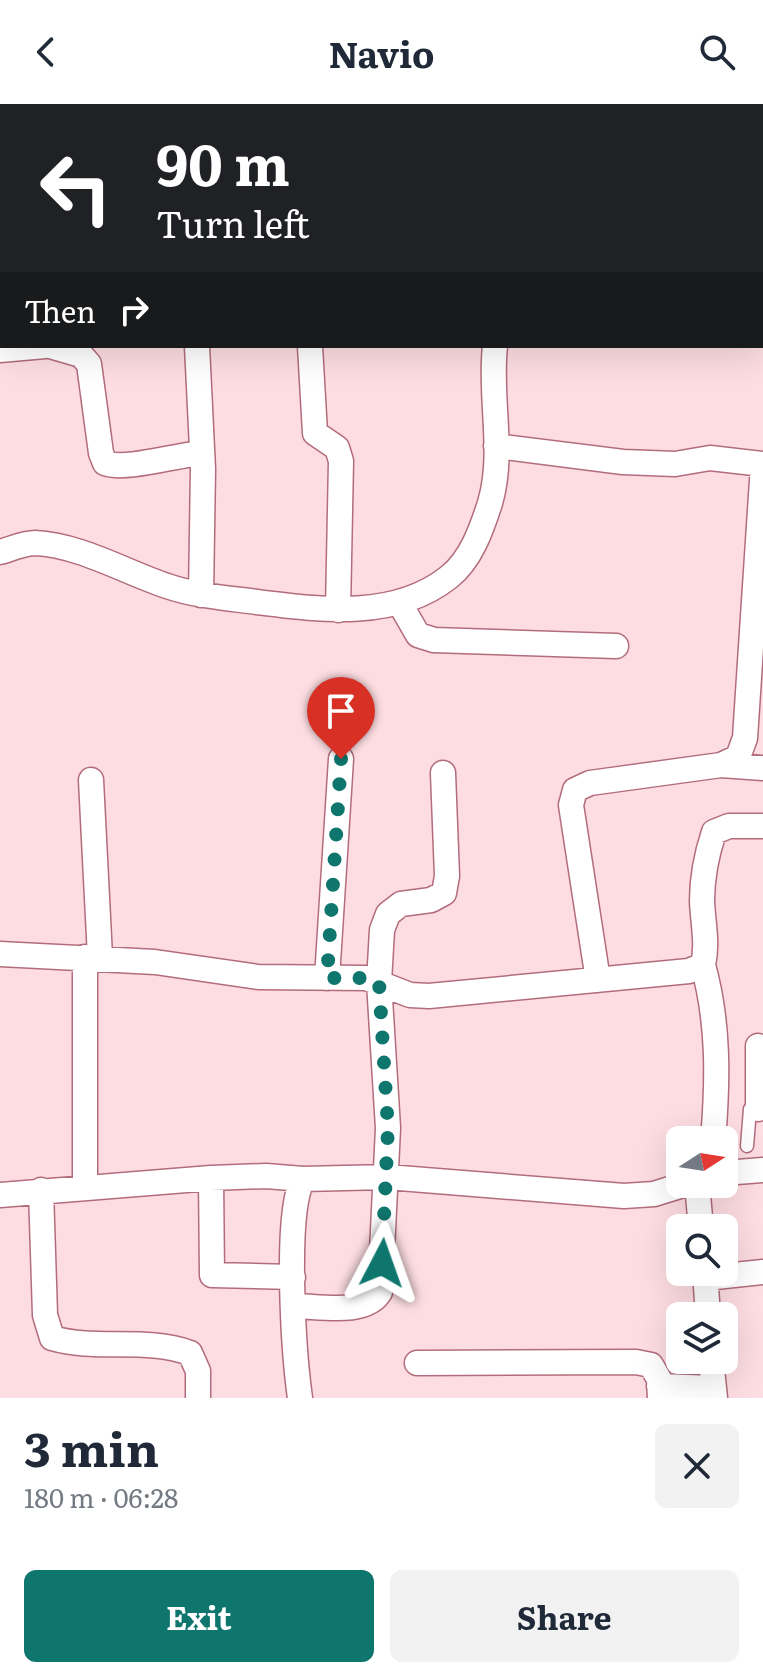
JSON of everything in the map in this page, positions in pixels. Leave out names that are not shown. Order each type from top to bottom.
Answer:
[{"type":"street","points":[[0,350],[24,348]]},
{"type":"street","points":[[55,348],[81,355],[89,364],[105,463],[134,465],[172,455],[202,453]]},
{"type":"street","points":[[197,348],[202,453],[201,595]]},
{"type":"street","points":[[310,348],[315,433],[337,448],[341,461],[338,610]]},
{"type":"street","points":[[0,552],[32,543],[59,547],[201,595],[338,610],[399,602],[419,595],[451,575],[477,540],[491,500],[496,446],[495,348]]},
{"type":"street","points":[[496,446],[623,462],[675,464],[710,458],[763,464],[754,715],[738,757],[721,765]]},
{"type":"street","points":[[399,602],[418,635],[434,640],[616,646]]},
{"type":"street","points":[[327,978],[341,759]]},
{"type":"street","points":[[598,980],[571,805],[575,790],[590,783],[721,765],[763,768]]},
{"type":"street","points":[[294,1306],[363,1306],[375,1302],[380,1292],[388,1100],[379,982],[382,930],[388,914],[401,904],[431,900],[444,893],[447,876],[443,773]]},
{"type":"street","points":[[85,1186],[93,957],[91,780]]},
{"type":"street","points":[[715,1126],[717,1108],[712,998],[703,965],[707,949],[702,900],[708,849],[714,832],[729,826],[763,826]]},
{"type":"street","points":[[0,954],[93,957],[258,977],[366,978],[410,995],[429,996],[689,971],[703,965]]},
{"type":"street","points":[[717,1108],[757,1109],[758,1046]]},
{"type":"street","points":[[738,1172],[763,1170]]},
{"type":"street","points":[[0,1195],[85,1186],[266,1176],[303,1179],[387,1177],[624,1196],[666,1190]]},
{"type":"street","points":[[211,1178],[212,1275],[293,1277]]},
{"type":"street","points":[[300,1398],[293,1277],[295,1193],[303,1179]]},
{"type":"street","points":[[41,1190],[45,1315],[52,1338],[73,1344],[171,1346],[190,1353],[198,1371],[198,1398]]},
{"type":"street","points":[[738,1273],[763,1272]]},
{"type":"street","points":[[417,1363],[636,1362],[651,1365],[660,1392],[714,1393]]},
{"type":"lane","points":[[747,1146],[757,1109]]},
{"type":"route","points":[[341,759],[327,978],[366,978],[379,982],[388,1100],[382,1263]]}]
